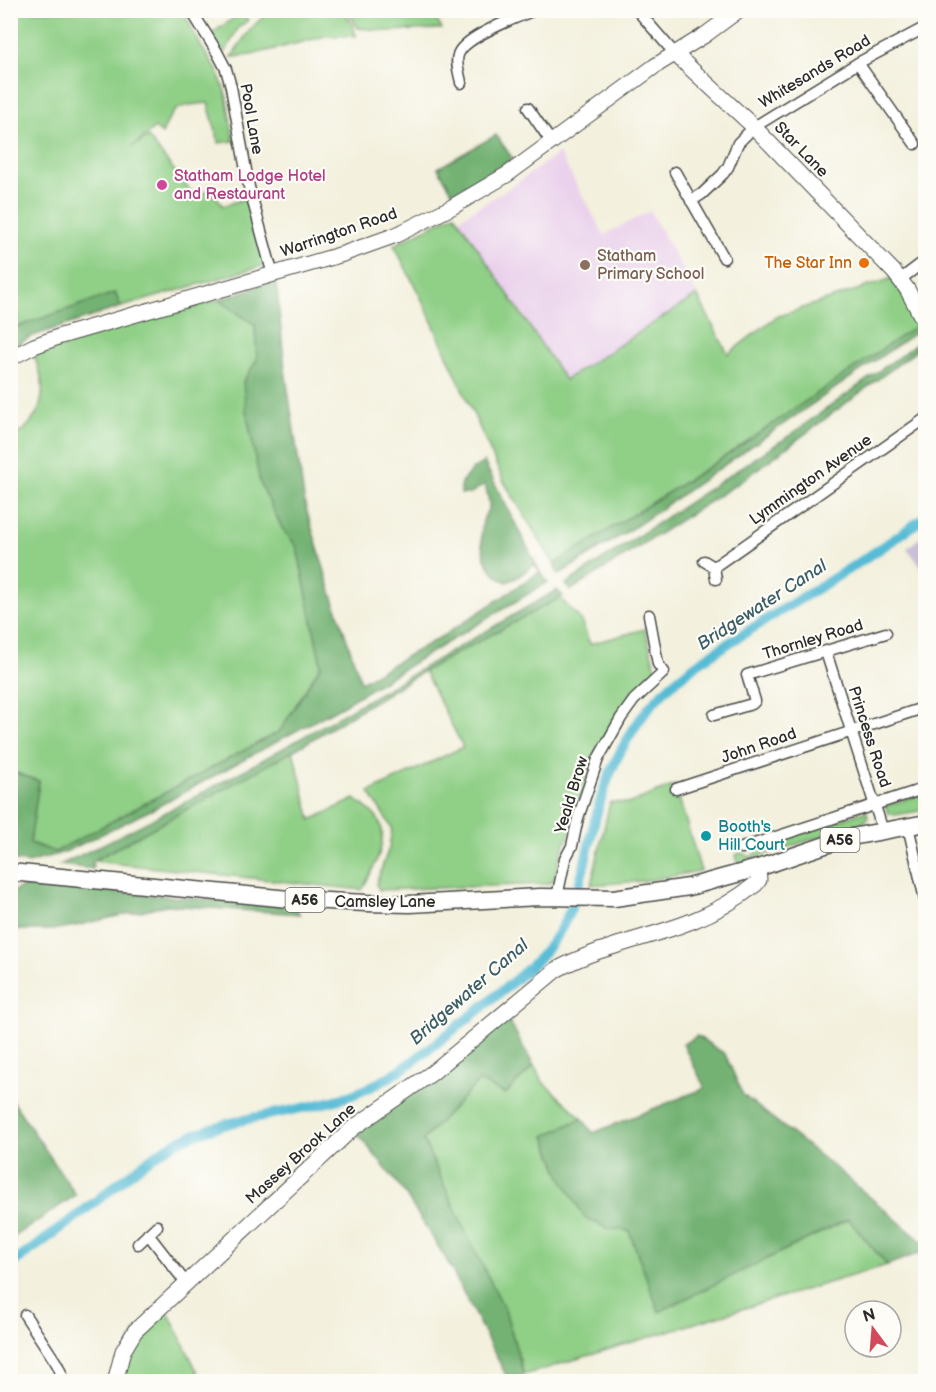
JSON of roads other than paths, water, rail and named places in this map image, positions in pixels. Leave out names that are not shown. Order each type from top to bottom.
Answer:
[{"type":"main road","name":"A56","points":[[758,868],[839,840],[926,823]]},
{"type":"main road","name":"Camsley Lane","points":[[10,872],[289,899],[410,904],[560,897],[614,898],[663,892],[711,882],[758,868]]},
{"type":"street","name":"Pool Lane","points":[[191,10],[217,52],[229,78],[249,187],[273,274]]},
{"type":"street","points":[[461,83],[457,60],[462,47],[483,33],[534,10]]},
{"type":"street","name":"Star Lane","points":[[637,10],[675,54],[754,127],[901,279],[926,325]]},
{"type":"street","name":"Warrington Road","points":[[10,357],[61,336],[343,254],[396,235],[486,188],[739,10]]},
{"type":"street","name":"Whitesands Road","points":[[691,201],[702,194],[729,167],[738,143],[754,127],[858,63],[926,27]]},
{"type":"street","points":[[858,63],[915,144]]},
{"type":"street","points":[[528,108],[552,143]]},
{"type":"street","points":[[675,172],[691,201],[717,235],[724,258]]},
{"type":"street","points":[[901,279],[926,260]]},
{"type":"street","name":"Lymmington Avenue","points":[[704,561],[715,573],[926,418]]},
{"type":"street","name":"Yeald Brow","points":[[560,897],[565,860],[572,846],[581,807],[598,759],[634,700],[664,672],[658,664],[649,615]]},
{"type":"street","name":"Thornley Road","points":[[714,715],[752,704],[755,701],[747,675],[886,633]]},
{"type":"street","name":"Princess Road","points":[[826,652],[883,831]]},
{"type":"street","name":"John Road","points":[[676,789],[926,707]]},
{"type":"street","points":[[742,848],[926,788]]},
{"type":"street","points":[[908,826],[926,904]]},
{"type":"street","name":"Massey Brook Lane","points":[[115,1382],[123,1351],[135,1331],[353,1128],[432,1073],[556,970],[590,953],[692,921],[724,906],[756,884],[759,880],[758,868]]},
{"type":"street","points":[[138,1244],[157,1226]]},
{"type":"street","points":[[148,1234],[186,1282]]},
{"type":"street","points":[[25,1316],[57,1364],[65,1382]]},
{"type":"waterway","name":"Bridgewater Canal","points":[[10,1265],[170,1146],[211,1129],[322,1104],[375,1085],[418,1058],[503,990],[548,948],[561,928],[578,888],[594,823],[608,779],[627,739],[651,705],[680,677],[713,653],[867,557],[926,516]]},
{"type":"place","name":"Statham Lodge Hotel and Restaurant","points":[[162,185]]},
{"type":"place","name":"The Star Inn","points":[[864,263]]},
{"type":"place","name":"Statham Primary School","points":[[585,265]]},
{"type":"place","name":"Booth's Hill Court","points":[[706,836]]}]
